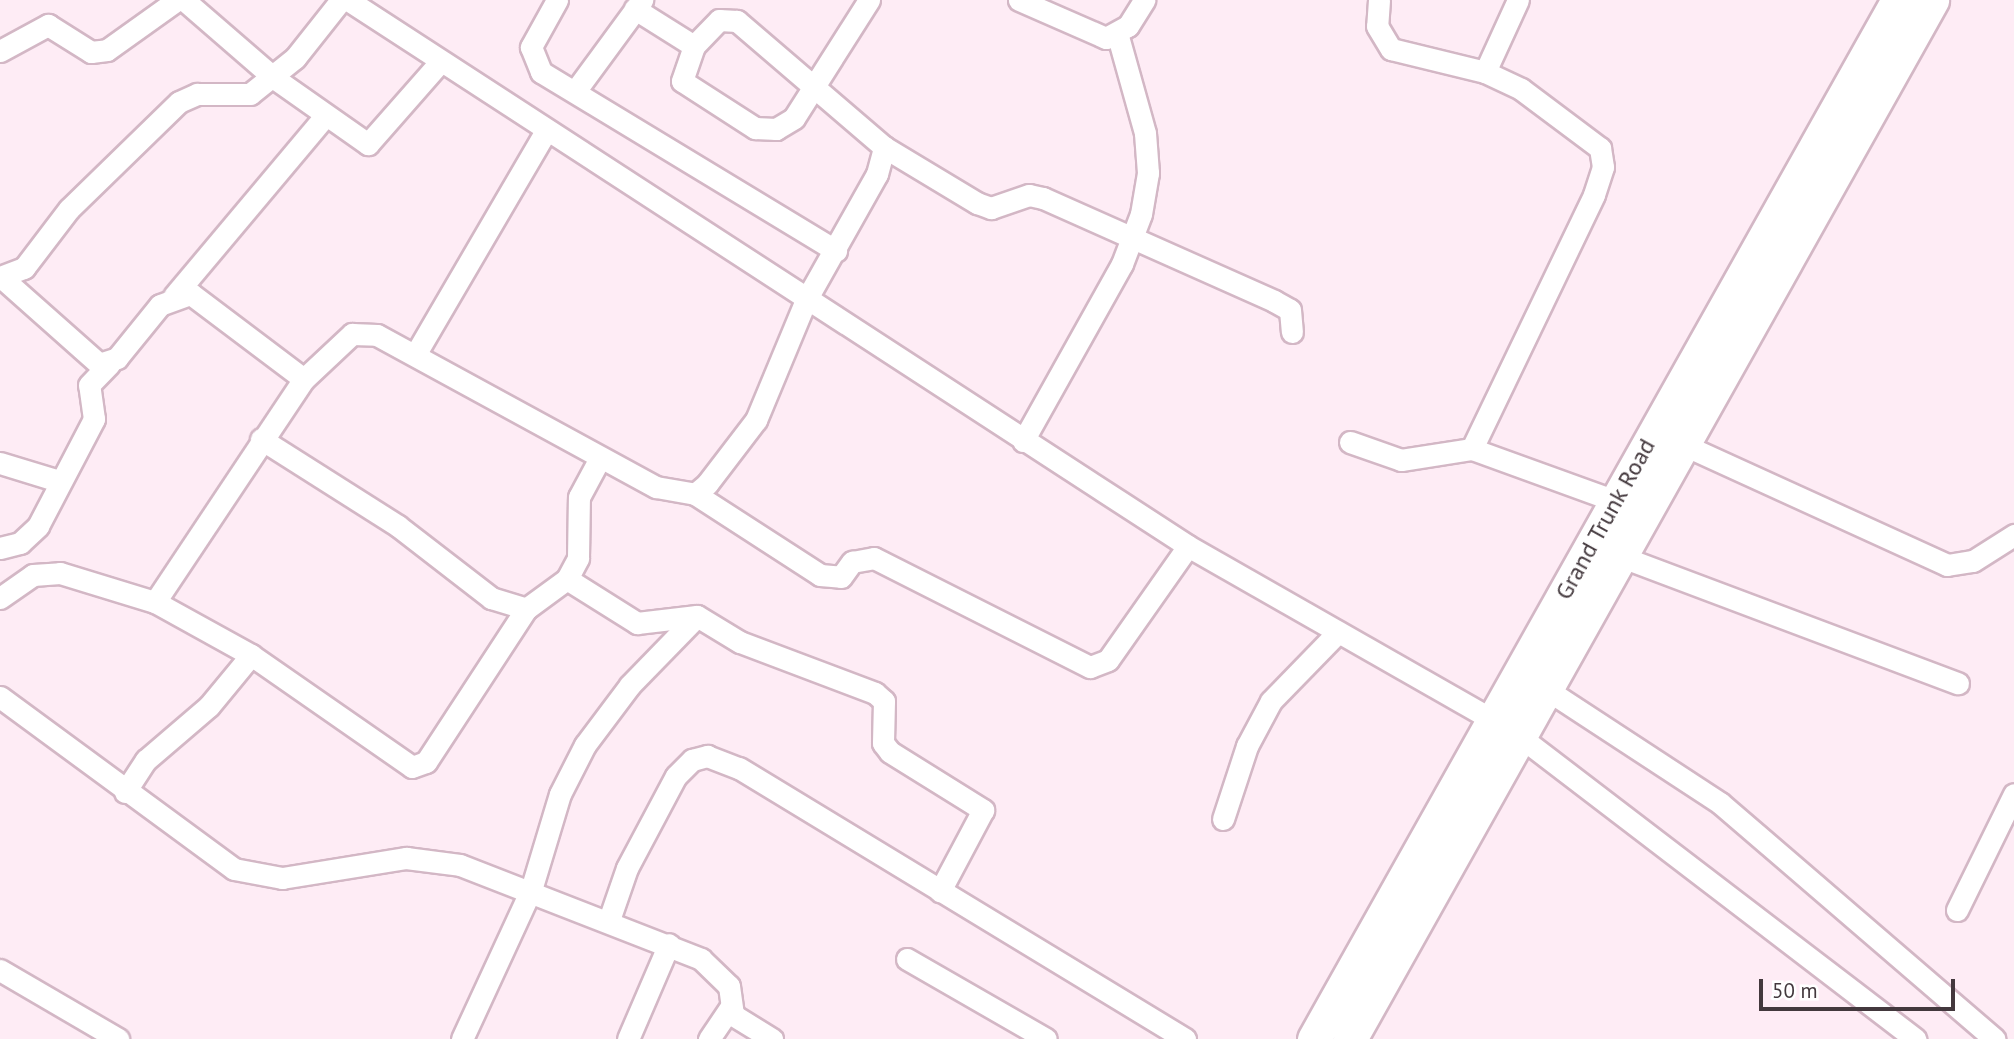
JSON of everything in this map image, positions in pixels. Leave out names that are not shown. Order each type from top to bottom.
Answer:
[{"type":"main road","name":"Grand Trunk Road","points":[[1314,1039],[1898,0]]},
{"type":"main road","name":"Grand Trunk Road","points":[[1350,1039],[1523,738],[1932,0]]},
{"type":"street","points":[[0,51],[48,25],[91,52],[107,50],[177,0]]},
{"type":"street","points":[[184,0],[274,78],[324,117],[368,144],[440,62]]},
{"type":"street","points":[[109,364],[89,358],[0,277],[24,268],[69,209],[179,102],[197,94],[250,94],[274,78],[341,0]]},
{"type":"street","points":[[348,0],[1188,546],[1493,720]]},
{"type":"street","points":[[557,0],[531,47],[533,62],[829,261]]},
{"type":"street","points":[[869,0],[817,87],[794,118],[776,129],[755,128],[682,81],[694,46],[719,20],[737,21],[817,87],[884,147],[977,203],[991,208],[1029,195],[1043,198],[1131,241],[1274,301],[1290,310],[1292,332]]},
{"type":"street","points":[[1019,0],[1089,33],[1118,36]]},
{"type":"street","points":[[1118,36],[1144,0]]},
{"type":"street","points":[[1379,0],[1377,26],[1391,49],[1486,72],[1583,131],[1600,148],[1603,167],[1472,449]]},
{"type":"street","points":[[1486,72],[1518,0]]},
{"type":"street","points":[[576,90],[638,5],[694,46]]},
{"type":"street","points":[[1023,441],[1131,241],[1148,173],[1137,93],[1118,36]]},
{"type":"street","points":[[0,548],[30,537],[94,419],[89,385],[174,296],[324,117]]},
{"type":"street","points":[[415,355],[547,131]]},
{"type":"street","points":[[695,494],[756,420],[806,300],[829,261],[884,147]]},
{"type":"street","points":[[174,296],[208,302],[304,379]]},
{"type":"street","points":[[155,602],[261,439],[304,379],[352,334],[377,335],[656,487],[695,494],[820,575],[841,577],[852,562],[874,558],[1090,667],[1108,660],[1188,546]]},
{"type":"street","points":[[261,439],[398,526],[491,598],[526,609]]},
{"type":"street","points":[[1350,442],[1401,460],[1472,449],[1616,501]]},
{"type":"street","points":[[1684,445],[1947,565],[1973,561],[2014,534]]},
{"type":"street","points":[[0,598],[33,575],[60,573],[155,602],[251,655],[412,767],[426,762],[445,736],[526,609],[567,579],[578,558],[579,497],[600,458]]},
{"type":"street","points":[[0,463],[59,481]]},
{"type":"street","points":[[1622,557],[1958,683]]},
{"type":"street","points":[[567,579],[637,623],[697,616],[740,642],[875,693],[884,701],[883,743],[890,752],[979,803],[981,819],[940,891]]},
{"type":"street","points":[[461,1039],[531,890],[560,794],[585,745],[630,685],[697,616]]},
{"type":"street","points":[[1223,819],[1247,746],[1271,701],[1338,632]]},
{"type":"street","points":[[125,792],[146,760],[202,714],[251,655]]},
{"type":"street","points":[[1549,691],[1720,803],[1994,1039]]},
{"type":"street","points":[[0,697],[125,792],[234,869],[258,877],[407,858],[460,865],[668,944],[723,976],[730,1008],[740,1022],[772,1039]]},
{"type":"street","points":[[1523,738],[1915,1039]]},
{"type":"street","points":[[609,920],[627,868],[676,776],[692,760],[707,756],[739,768],[1185,1039]]},
{"type":"street","points":[[1957,910],[2014,794]]},
{"type":"street","points":[[628,1039],[668,944]]},
{"type":"street","points":[[907,958],[1046,1039]]},
{"type":"street","points":[[0,970],[118,1039]]},
{"type":"street","points":[[709,1039],[730,1008]]}]
